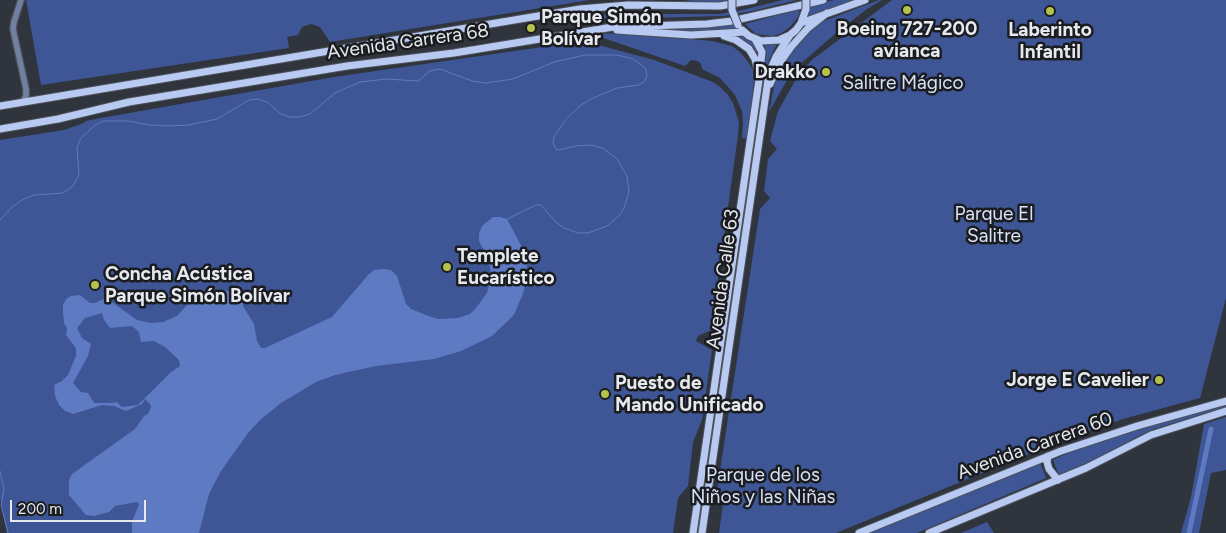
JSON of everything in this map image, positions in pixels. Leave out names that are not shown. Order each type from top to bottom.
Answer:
[{"type":"main road","points":[[643,5],[669,0]]},
{"type":"main road","points":[[732,0],[732,10],[738,25],[744,32],[755,39],[773,41],[790,35]]},
{"type":"main road","name":"Avenida Carrera 68","points":[[0,106],[580,9],[643,5],[732,6],[754,0]]},
{"type":"main road","points":[[801,24],[806,9],[806,0]]},
{"type":"main road","name":"Avenida Carrera 68","points":[[0,129],[58,119],[129,102],[347,66],[454,53],[600,29],[627,26],[720,23],[823,0]]},
{"type":"main road","points":[[801,24],[865,0]]},
{"type":"main road","points":[[766,93],[776,69],[791,47],[808,28],[827,13]]},
{"type":"main road","name":"Avenida Calle 63","points":[[702,533],[766,93],[772,66],[780,48],[801,24]]},
{"type":"main road","points":[[600,29],[691,35],[744,32]]},
{"type":"main road","points":[[716,34],[736,40],[749,49],[755,59],[759,80]]},
{"type":"main road","name":"Avenida Calle 63","points":[[693,533],[759,80],[762,52],[755,39]]},
{"type":"main road","points":[[732,268],[741,269]]},
{"type":"main road","name":"Avenida Carrera 60","points":[[860,533],[1048,456],[1096,439],[1226,401]]},
{"type":"main road","name":"Avenida Carrera 60","points":[[929,533],[1093,465],[1151,435],[1226,411]]},
{"type":"main road","points":[[1048,456],[1048,470],[1058,480]]},
{"type":"street","points":[[21,0],[13,26],[26,89],[24,102]]},
{"type":"green space","points":[[26,0],[590,0],[330,42],[320,27],[311,24],[302,27],[298,35],[287,37],[289,48],[41,85]]},
{"type":"green space","points":[[692,0],[727,0],[727,2],[669,3]]},
{"type":"green space","points":[[783,0],[797,0],[724,16],[611,19],[576,22],[575,18],[611,14],[718,14]]},
{"type":"green space","points":[[834,0],[853,0],[808,17],[810,6]]},
{"type":"green space","points":[[882,0],[842,28],[791,73],[769,112],[778,73],[800,40],[819,23]]},
{"type":"green space","name":"Parque El Salitre","points":[[892,0],[1226,0],[1226,298],[1200,398],[1123,419],[1063,440],[836,533],[719,533],[723,504],[717,490],[760,209],[770,198],[764,191],[768,159],[777,149],[770,141],[778,111],[799,74],[813,59]]},
{"type":"green space","points":[[800,9],[798,17],[790,27],[780,34],[772,36],[756,34],[745,24]]},
{"type":"green space","points":[[733,24],[737,29],[680,32],[650,29]]},
{"type":"green space","points":[[628,33],[712,41],[732,46],[740,52],[753,70],[754,80],[748,139],[742,138],[742,111],[735,95],[720,78],[702,69],[698,61],[691,60],[685,66],[592,34]]},
{"type":"green space","points":[[733,36],[745,37],[752,41],[757,51],[758,60],[744,41]]},
{"type":"green space","points":[[584,41],[654,60],[713,82],[728,95],[733,103],[739,122],[711,330],[698,336],[696,341],[712,350],[702,420],[693,442],[688,486],[678,498],[673,533],[7,533],[0,499],[0,140],[64,130],[86,121],[101,118],[334,77]]},
{"type":"green space","points":[[764,44],[777,44],[769,60],[767,71],[699,533],[696,533],[731,286],[741,235],[756,131],[766,54]]},
{"type":"green space","points":[[1226,404],[1226,407],[1154,429],[1102,456],[1059,475],[1053,460],[1101,440]]},
{"type":"green space","points":[[1226,417],[1226,470],[1211,473],[1199,533],[1181,533],[1191,497],[1204,424]]},
{"type":"green space","points":[[1040,462],[1046,478],[917,533],[868,533]]},
{"type":"green space","points":[[987,522],[994,533],[961,533]]},
{"type":"shaded area","points":[[493,217],[507,219],[524,251],[527,266],[524,291],[514,315],[492,336],[461,351],[434,359],[376,366],[335,375],[316,382],[281,403],[260,420],[248,433],[221,471],[209,494],[199,533],[132,533],[132,522],[139,504],[137,502],[115,506],[109,512],[94,516],[86,515],[69,495],[69,480],[72,474],[135,429],[144,416],[148,414],[151,407],[145,399],[142,404],[126,411],[114,406],[102,405],[73,414],[65,411],[59,405],[55,396],[54,385],[68,375],[76,356],[76,348],[66,335],[67,328],[64,323],[63,305],[66,299],[71,296],[80,295],[90,303],[95,303],[106,298],[137,320],[151,323],[163,322],[177,316],[187,305],[209,289],[224,290],[234,293],[243,303],[254,324],[257,341],[261,348],[265,348],[332,317],[369,274],[374,270],[385,269],[391,270],[397,276],[406,304],[411,309],[439,319],[458,318],[470,314],[487,293],[491,276],[487,257],[479,241],[482,226]],"holes":[[[102,313],[104,320],[110,328],[132,326],[139,332],[141,342],[154,341],[165,347],[179,360],[180,366],[170,373],[138,405],[122,407],[117,402],[94,403],[88,393],[81,392],[73,383],[88,356],[91,344],[82,338],[77,328],[85,318]]]},
{"type":"waterway","points":[[0,220],[12,207],[22,200],[34,195],[63,193],[73,186],[79,175],[77,147],[81,138],[95,125],[103,121],[128,121],[168,126],[189,125],[217,119],[249,100],[258,99],[267,102],[281,114],[299,117],[310,114],[335,93],[360,82],[386,79],[418,81],[430,71],[440,69],[472,81],[486,83],[513,79],[554,62],[585,55],[617,55],[633,59],[643,66],[646,69],[647,76],[644,82],[639,85],[617,88],[581,105],[566,119],[554,137],[553,143],[556,149],[559,150],[591,145],[603,148],[617,159],[627,176],[629,192],[624,208],[619,216],[607,226],[588,233],[578,233],[564,228],[541,205],[536,205],[507,219]]},
{"type":"waterway","points":[[1189,533],[1211,429]]},
{"type":"waterway","points":[[0,471],[4,490],[1,505],[8,533]]},
{"type":"place","name":"Boeing 727-200 avianca","points":[[907,10]]},
{"type":"place","name":"Laberinto Infantil","points":[[1050,11]]},
{"type":"place","name":"Parque Simón Bolívar","points":[[531,28]]},
{"type":"place","name":"Drakko","points":[[826,72]]},
{"type":"place","name":"Templete Eucarístico","points":[[447,267]]},
{"type":"place","name":"Concha Acústica Parque Simón Bolívar","points":[[95,285]]},
{"type":"place","name":"Jorge E Cavelier","points":[[1159,380]]},
{"type":"place","name":"Puesto de Mando Unificado","points":[[605,394]]},
{"type":"park label","name":"Salitre Mágico","points":[[903,83]]},
{"type":"park label","name":"Parque de los Niños y las Niñas","points":[[763,486]]}]
